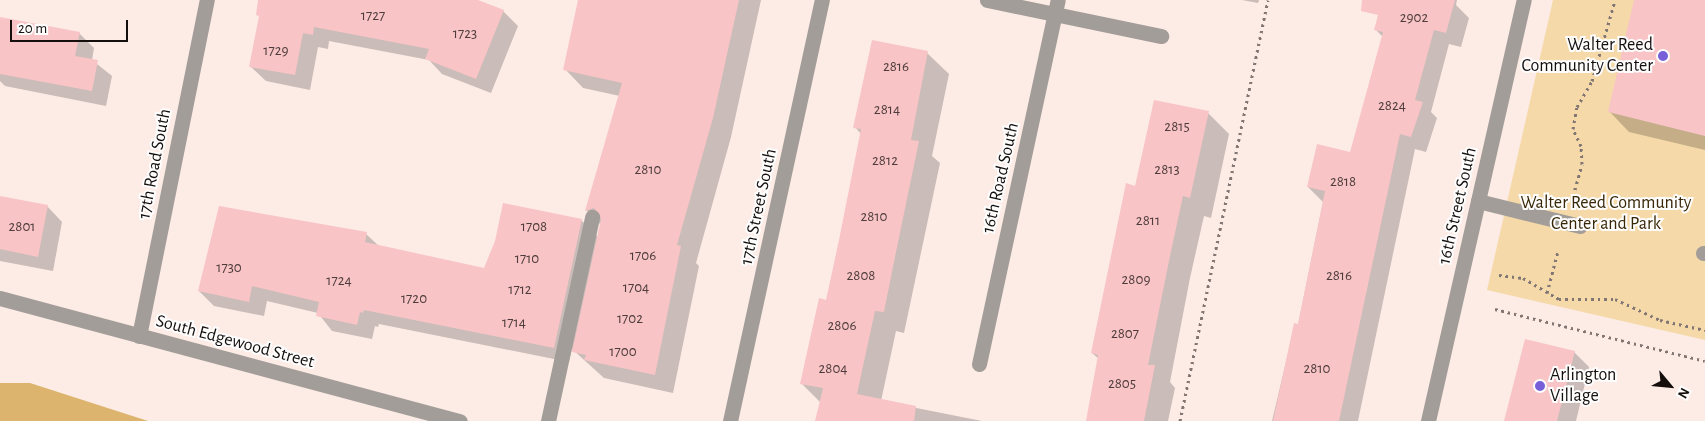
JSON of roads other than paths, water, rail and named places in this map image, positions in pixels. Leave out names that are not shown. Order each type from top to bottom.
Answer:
[{"type":"street","name":"17th Road South","points":[[139,336],[207,0]]},
{"type":"street","name":"17th Street South","points":[[730,421],[822,0]]},
{"type":"street","points":[[987,0],[1057,7],[1161,36]]},
{"type":"street","name":"16th Street South","points":[[1428,421],[1524,0]]},
{"type":"street","name":"16th Road South","points":[[979,364],[1057,7]]},
{"type":"street","points":[[1478,201],[1573,224]]},
{"type":"street","points":[[548,421],[592,217]]},
{"type":"street","name":"South Edgewood Street","points":[[0,298],[460,421]]},
{"type":"place","name":"Walter Reed Community Center","points":[[1663,56]]},
{"type":"place","name":"Arlington Village","points":[[1540,386]]},
{"type":"park label","name":"Walter Reed Community Center and Park","points":[[1606,214]]}]
